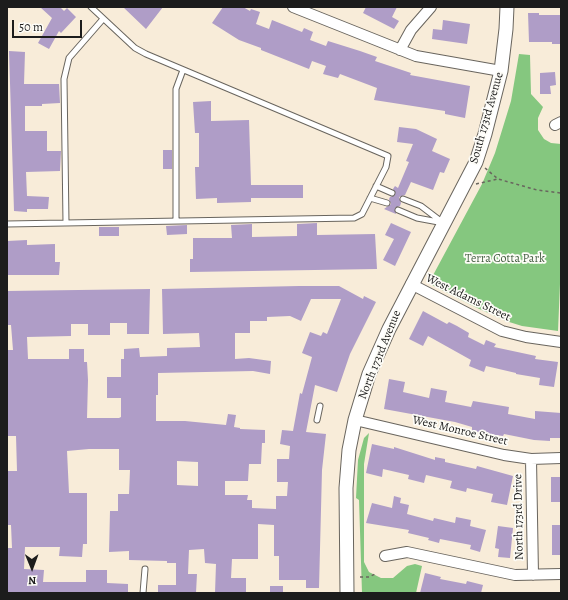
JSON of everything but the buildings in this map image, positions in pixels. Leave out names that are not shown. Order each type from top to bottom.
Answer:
[{"type":"street","points":[[292,7],[416,56],[501,71]]},
{"type":"street","points":[[400,50],[411,30],[431,7]]},
{"type":"street","name":"South 173rd Avenue","points":[[445,224],[476,162],[485,134],[501,71],[507,7]]},
{"type":"street","name":"North 173rd Avenue","points":[[346,593],[346,488],[349,450],[355,420],[369,374],[411,284],[445,224]]},
{"type":"street","name":"West Adams Street","points":[[411,284],[502,331],[526,337],[561,342]]},
{"type":"street","name":"West Monroe Street","points":[[355,420],[504,455],[531,459],[561,458]]},
{"type":"street","name":"North 173rd Drive","points":[[531,459],[533,575]]},
{"type":"street","points":[[384,556],[407,552],[516,575],[561,574]]},
{"type":"lane","points":[[7,224],[354,218],[362,214],[386,166],[388,156],[134,48],[91,7]]},
{"type":"lane","points":[[66,223],[64,79],[69,58],[103,19]]},
{"type":"lane","points":[[176,221],[176,89],[183,70]]},
{"type":"lane","points":[[376,186],[392,193]]},
{"type":"lane","points":[[370,198],[387,203]]},
{"type":"lane","points":[[403,199],[421,206],[445,224]]},
{"type":"lane","points":[[398,210],[417,218],[445,224]]},
{"type":"lane","points":[[317,420],[320,406]]},
{"type":"lane","points":[[143,593],[144,569]]},
{"type":"path","points":[[476,162],[498,179],[536,190],[561,193]]},
{"type":"path","points":[[464,187],[498,179]]},
{"type":"path","points":[[360,577],[370,577],[375,574]]},
{"type":"green space","name":"Terra Cotta Park","points":[[519,54],[530,55],[531,94],[543,107],[538,118],[538,130],[544,139],[551,143],[561,144],[561,284],[558,331],[522,326],[506,321],[432,285],[431,279],[482,184],[495,153],[511,101]]},
{"type":"green space","points":[[369,433],[364,464],[364,562],[369,572],[381,578],[393,578],[407,566],[415,564],[422,566],[416,593],[362,593],[359,500],[356,498],[358,460],[364,438]]}]
